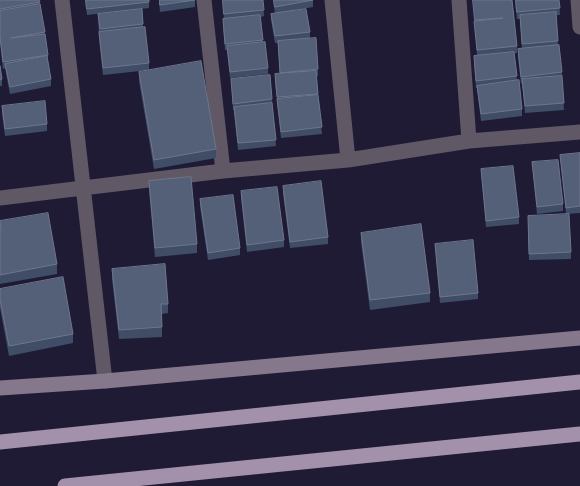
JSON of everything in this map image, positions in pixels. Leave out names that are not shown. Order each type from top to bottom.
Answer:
[{"type":"main road","points":[[0,442],[580,382]]},
{"type":"main road","points":[[65,486],[580,434]]},
{"type":"street","points":[[62,0],[105,381]]},
{"type":"street","points":[[204,0],[223,171]]},
{"type":"street","points":[[332,0],[348,160]]},
{"type":"street","points":[[459,0],[469,141]]},
{"type":"street","points":[[578,0],[580,27]]},
{"type":"street","points":[[0,198],[84,190],[223,171],[348,160],[469,141],[580,132]]},
{"type":"street","points":[[0,388],[105,381],[580,338]]},
{"type":"building","points":[[0,0],[39,0],[40,2],[0,9]]},
{"type":"building","points":[[86,0],[149,0],[149,2],[87,9]]},
{"type":"building","points":[[160,0],[195,0],[160,5]]},
{"type":"building","points":[[223,0],[263,0],[264,10],[224,14]]},
{"type":"building","points":[[274,0],[313,0],[275,7]]},
{"type":"building","points":[[473,0],[512,0],[517,46],[477,50],[474,21],[503,18],[475,20]]},
{"type":"building","points":[[516,0],[559,0],[560,8],[517,12]]},
{"type":"building","points":[[40,4],[45,32],[11,38],[45,34],[48,55],[3,62],[0,11]]},
{"type":"building","points":[[142,9],[143,24],[100,29],[98,14]]},
{"type":"building","points":[[306,9],[310,32],[275,36],[271,14]]},
{"type":"building","points":[[556,12],[558,41],[522,44],[520,15]]},
{"type":"building","points":[[260,15],[263,40],[225,44],[223,19]]},
{"type":"building","points":[[145,27],[149,63],[103,68],[99,32]]},
{"type":"building","points":[[316,38],[318,69],[280,73],[278,41]]},
{"type":"building","points":[[265,42],[268,68],[230,72],[227,46]]},
{"type":"building","points":[[559,45],[562,72],[521,77],[518,49]]},
{"type":"building","points":[[514,52],[517,76],[476,81],[474,56]]},
{"type":"building","points":[[47,56],[51,79],[10,87],[5,64]]},
{"type":"building","points":[[201,61],[216,149],[154,160],[139,72]]},
{"type":"building","points":[[316,71],[318,94],[277,97],[275,74]]},
{"type":"building","points":[[270,75],[272,99],[233,104],[231,79]]},
{"type":"building","points":[[562,76],[564,103],[525,106],[522,79]]},
{"type":"building","points":[[519,80],[522,109],[481,114],[477,86]]},
{"type":"building","points":[[318,95],[322,127],[281,132],[277,99]]},
{"type":"building","points":[[45,101],[47,124],[5,129],[2,106]]},
{"type":"building","points":[[272,103],[276,140],[238,143],[234,107]]},
{"type":"building","points":[[580,153],[580,206],[566,208],[560,155]]},
{"type":"building","points":[[558,160],[563,204],[537,207],[532,162]]},
{"type":"building","points":[[513,166],[519,217],[486,221],[481,169]]},
{"type":"building","points":[[191,177],[197,244],[155,248],[149,181]]},
{"type":"building","points":[[321,181],[328,237],[290,242],[283,186]]},
{"type":"building","points":[[277,187],[284,240],[247,245],[241,191]]},
{"type":"building","points":[[233,195],[240,248],[208,253],[200,199]]},
{"type":"building","points":[[48,213],[57,264],[0,275],[0,221]]},
{"type":"building","points":[[569,214],[571,252],[529,254],[528,216]]},
{"type":"building","points":[[421,224],[430,293],[370,300],[361,233]]},
{"type":"building","points":[[473,240],[478,293],[440,297],[435,244]]},
{"type":"building","points":[[165,264],[168,304],[161,304],[162,327],[119,330],[112,269]]},
{"type":"building","points":[[63,277],[73,334],[9,346],[0,299],[0,289]]}]
